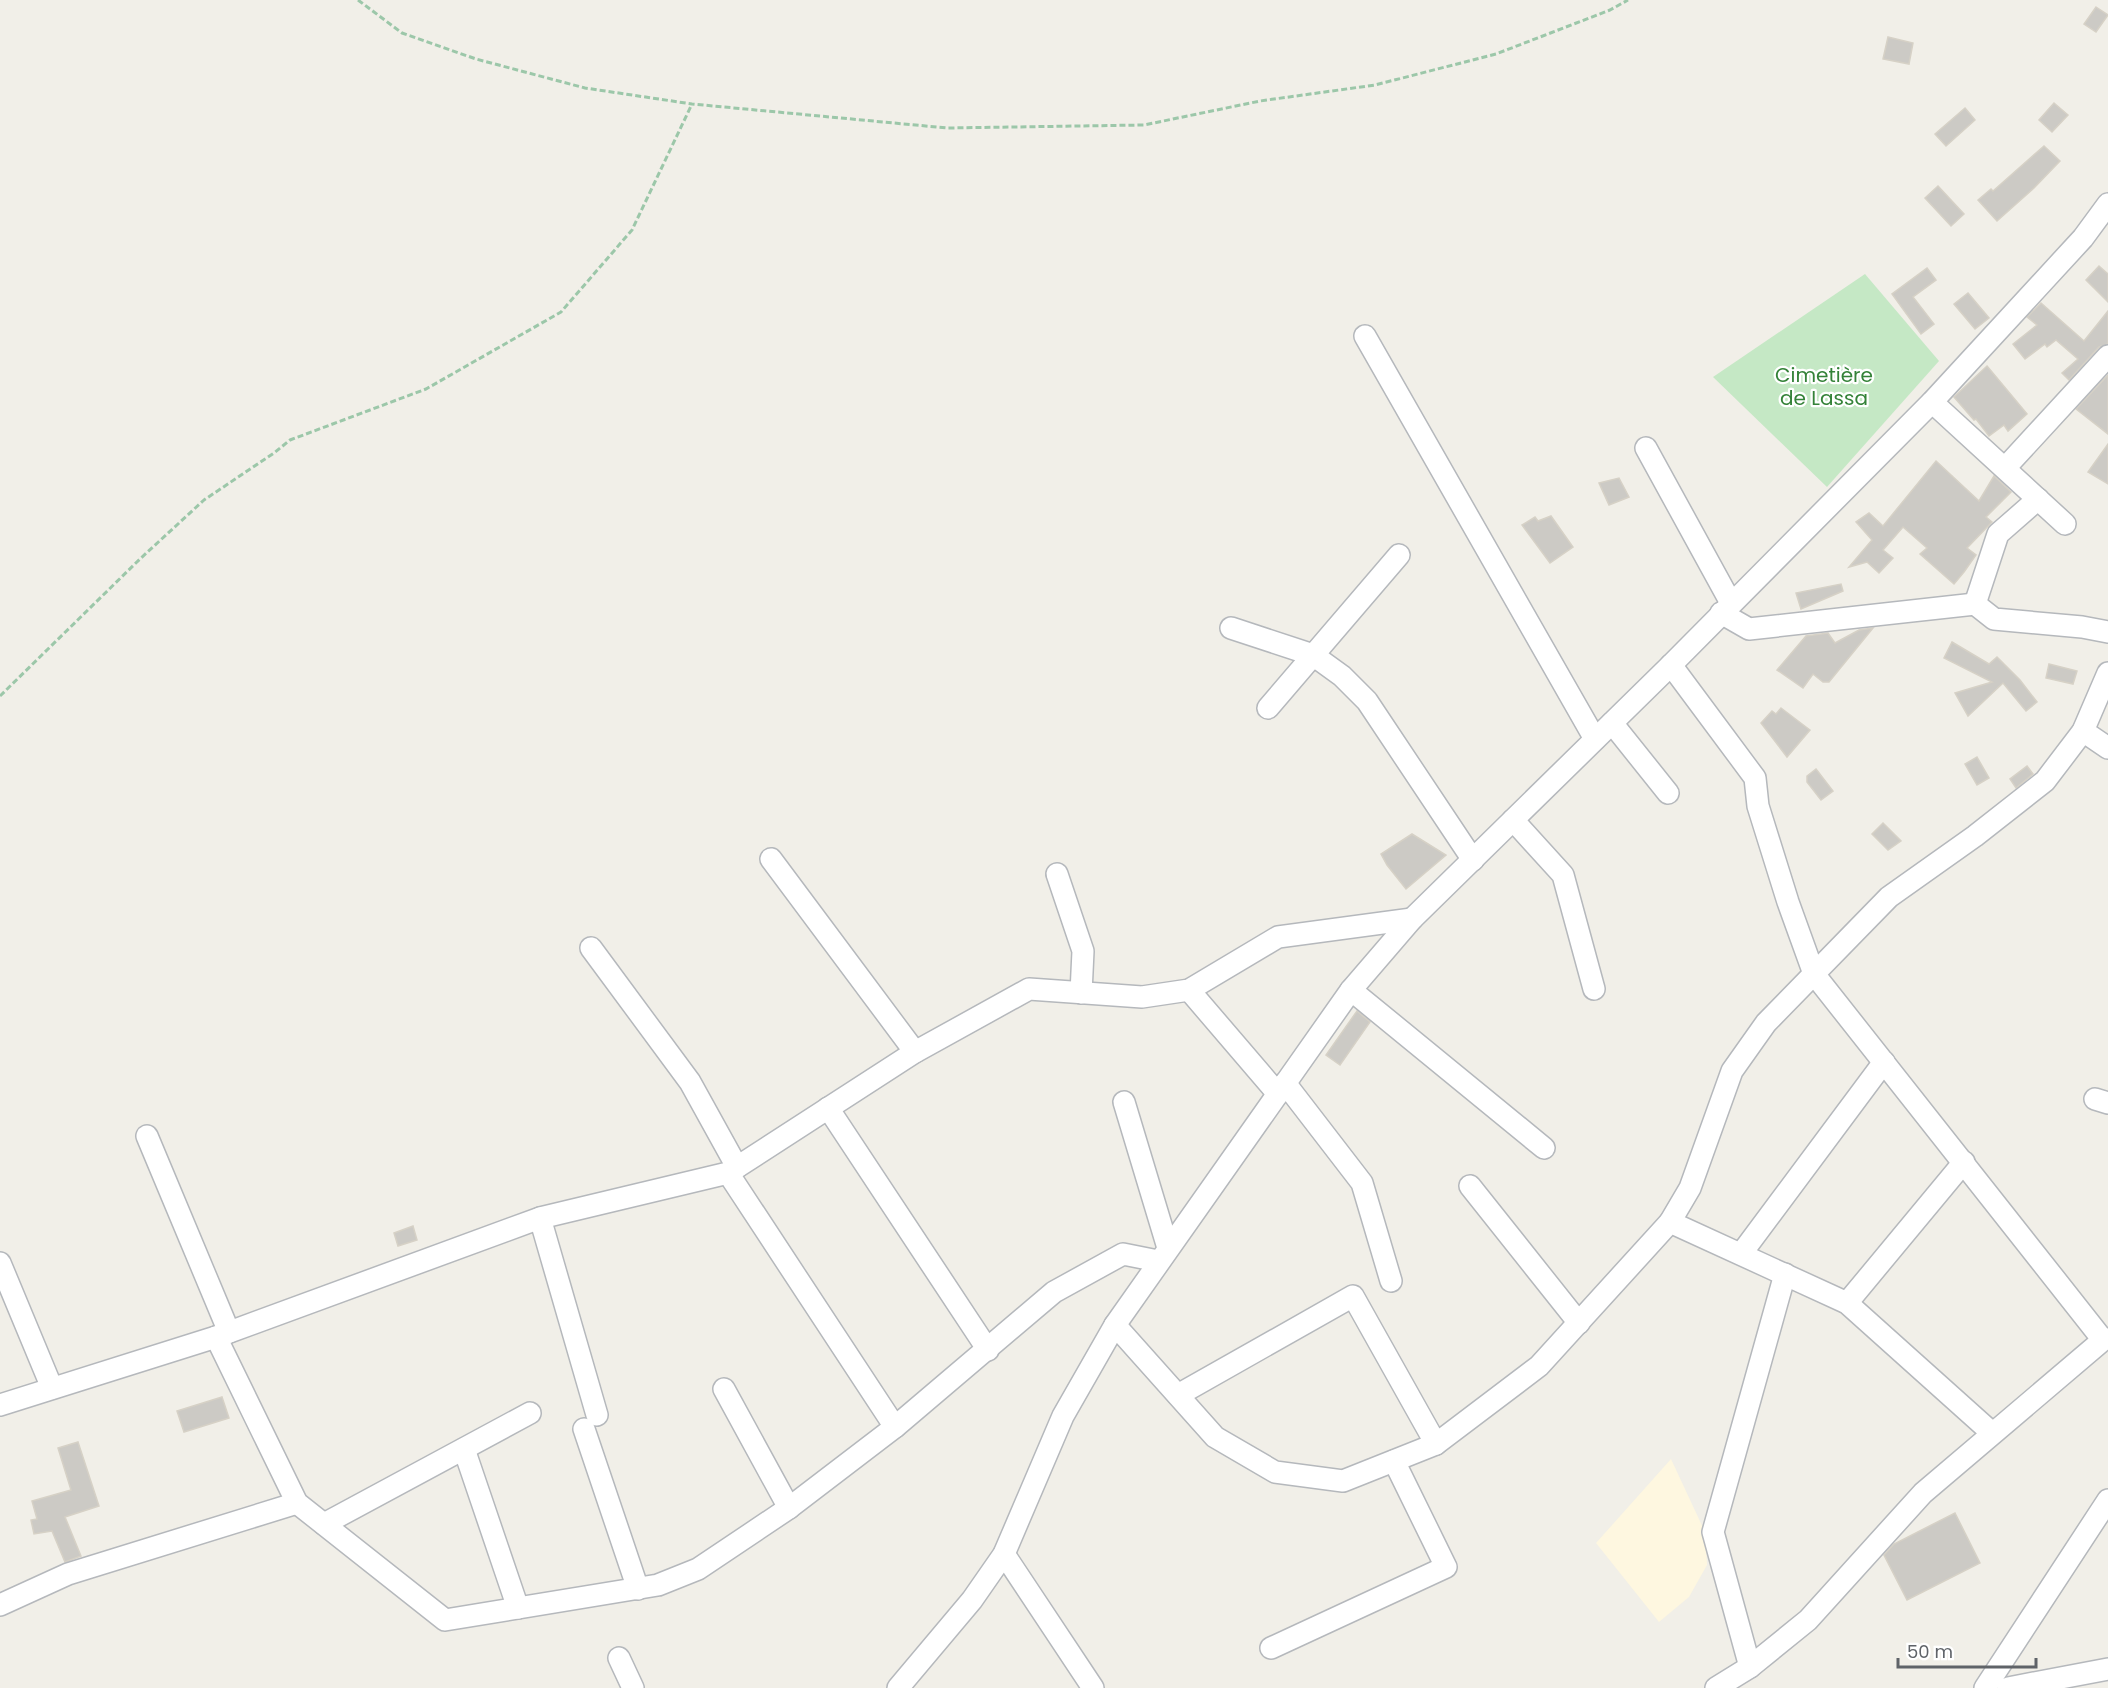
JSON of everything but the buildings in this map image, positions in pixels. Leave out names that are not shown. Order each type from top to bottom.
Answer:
[{"type":"street","points":[[898,1688],[972,1600],[1004,1554],[1063,1416],[1115,1325],[1352,990],[1412,919],[1671,665],[1932,402],[2084,238],[2108,204]]},
{"type":"street","points":[[1365,336],[1595,740]]},
{"type":"street","points":[[2005,468],[2108,356]]},
{"type":"street","points":[[1932,402],[2065,524]]},
{"type":"street","points":[[1646,448],[1726,608],[1749,629],[1975,604],[1994,619],[2082,627],[2108,632]]},
{"type":"street","points":[[1975,604],[1998,534],[2038,499]]},
{"type":"street","points":[[1268,708],[1399,555]]},
{"type":"street","points":[[1231,628],[1313,655],[1342,676],[1367,701],[1473,860]]},
{"type":"street","points":[[1671,665],[1755,778],[1758,806],[1788,902],[1814,974],[2106,1340],[1923,1493],[1808,1620],[1750,1667],[1716,1688]]},
{"type":"street","points":[[1115,1325],[1215,1437],[1275,1472],[1343,1481],[1436,1444],[1539,1366],[1670,1221],[1690,1188],[1732,1071],[1766,1023],[1889,897],[1975,836],[2045,781],[2083,731],[2108,673]]},
{"type":"street","points":[[1612,723],[1668,793]]},
{"type":"street","points":[[2083,731],[2108,748]]},
{"type":"street","points":[[1513,820],[1563,874],[1594,989]]},
{"type":"street","points":[[771,858],[915,1052]]},
{"type":"street","points":[[1057,874],[1083,951],[1081,993]]},
{"type":"street","points":[[0,1405],[222,1334],[540,1218],[732,1170],[915,1052],[1029,989],[1142,997],[1189,990],[1278,937],[1412,919]]},
{"type":"street","points":[[591,948],[690,1082],[732,1170],[895,1427]]},
{"type":"street","points":[[1189,990],[1282,1089],[1362,1183],[1391,1281]]},
{"type":"street","points":[[1352,990],[1544,1148]]},
{"type":"street","points":[[1741,1254],[1884,1062]]},
{"type":"street","points":[[1124,1102],[1163,1255]]},
{"type":"street","points":[[828,1108],[988,1350]]},
{"type":"street","points":[[147,1136],[222,1334],[297,1503],[445,1620],[658,1585],[698,1569],[789,1508],[895,1427],[1054,1292],[1123,1254],[1163,1255]]},
{"type":"street","points":[[1847,1303],[1964,1162]]},
{"type":"street","points":[[1470,1186],[1579,1323]]},
{"type":"street","points":[[540,1218],[590,1422],[638,1589]]},
{"type":"street","points":[[1670,1221],[1847,1303],[1992,1433]]},
{"type":"street","points":[[0,1263],[52,1388]]},
{"type":"street","points":[[1750,1667],[1713,1532],[1785,1274]]},
{"type":"street","points":[[1178,1395],[1353,1296],[1436,1444]]},
{"type":"street","points":[[724,1389],[789,1508]]},
{"type":"street","points":[[324,1524],[530,1413]]},
{"type":"street","points":[[464,1449],[518,1608]]},
{"type":"street","points":[[1271,1648],[1446,1567],[1394,1461]]},
{"type":"street","points":[[1985,1688],[2108,1500]]},
{"type":"street","points":[[0,1605],[68,1574],[297,1503]]},
{"type":"street","points":[[1004,1554],[1092,1688]]},
{"type":"street","points":[[619,1658],[633,1688]]},
{"type":"street","points":[[2008,1688],[2108,1669]]},
{"type":"path","points":[[358,0],[402,33],[476,59],[585,88],[692,104],[947,128],[1144,125],[1260,101],[1375,85],[1496,54],[1610,10],[1628,0]]},
{"type":"path","points":[[0,696],[141,558],[204,500],[290,440],[426,389],[561,312],[632,230],[692,104]]},
{"type":"shaded area","points":[[1671,1459],[1705,1532],[1707,1565],[1689,1597],[1659,1622],[1596,1543]]},
{"type":"green space","name":"Cimetière de Lassa","points":[[1865,274],[1939,361],[1827,487],[1713,377]]}]
